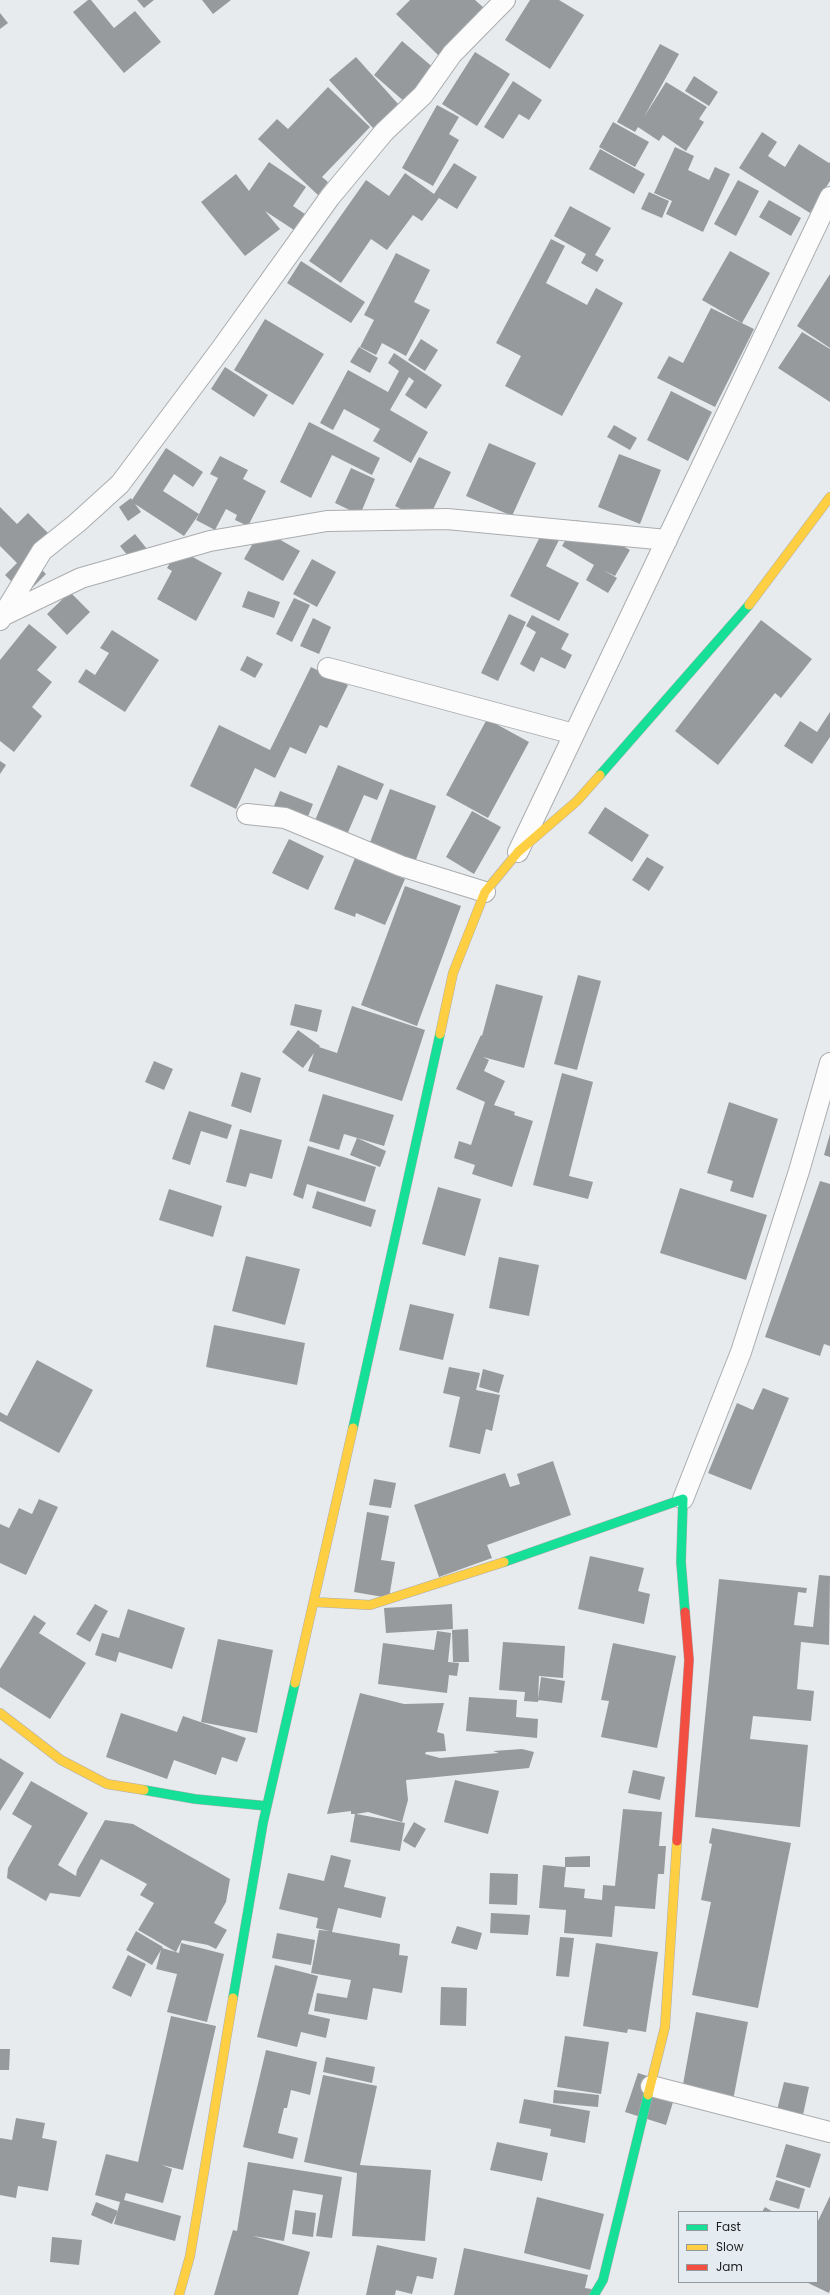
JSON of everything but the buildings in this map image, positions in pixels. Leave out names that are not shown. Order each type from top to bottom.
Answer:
[{"type":"main road","points":[[179,2295],[190,2256],[267,1806],[394,1248],[453,973],[485,892],[518,852],[577,800],[752,602],[830,497]]},
{"type":"main road","points":[[314,1602],[370,1605],[486,1568],[683,1499],[681,1562],[689,1668],[665,2027],[603,2280],[594,2295]]},
{"type":"main road","points":[[0,1713],[61,1760],[107,1784],[195,1799],[267,1806]]},
{"type":"street","points":[[1,618],[42,551],[77,523],[120,484],[221,349],[330,196],[384,132],[423,95],[452,54],[505,0]]},
{"type":"street","points":[[518,852],[830,197]]},
{"type":"street","points":[[1,618],[81,578],[210,541],[327,521],[447,519],[667,540]]},
{"type":"street","points":[[328,668],[574,734]]},
{"type":"street","points":[[247,814],[285,818],[401,866],[485,892]]},
{"type":"street","points":[[683,1499],[741,1352],[799,1171],[830,1063]]},
{"type":"street","points":[[651,2086],[830,2132]]},
{"type":"traffic: fast","points":[[600,775],[749,605]]},
{"type":"traffic: fast","points":[[353,1428],[440,1034]]},
{"type":"traffic: fast","points":[[504,1562],[683,1499],[681,1562],[685,1612]]},
{"type":"traffic: fast","points":[[233,1998],[263,1823],[295,1683]]},
{"type":"traffic: fast","points":[[144,1790],[195,1799],[267,1806]]},
{"type":"traffic: fast","points":[[594,2295],[603,2280],[648,2095]]},
{"type":"traffic: slow","points":[[749,605],[830,497]]},
{"type":"traffic: slow","points":[[440,1034],[453,973],[485,892],[518,852],[577,801],[600,775]]},
{"type":"traffic: slow","points":[[295,1683],[353,1428]]},
{"type":"traffic: slow","points":[[314,1602],[370,1605],[504,1562]]},
{"type":"traffic: slow","points":[[0,1713],[61,1760],[107,1784],[144,1790]]},
{"type":"traffic: slow","points":[[648,2095],[665,2027],[677,1841]]},
{"type":"traffic: slow","points":[[179,2295],[190,2256],[233,1998]]},
{"type":"traffic: jam","points":[[677,1841],[689,1660],[685,1612]]}]
